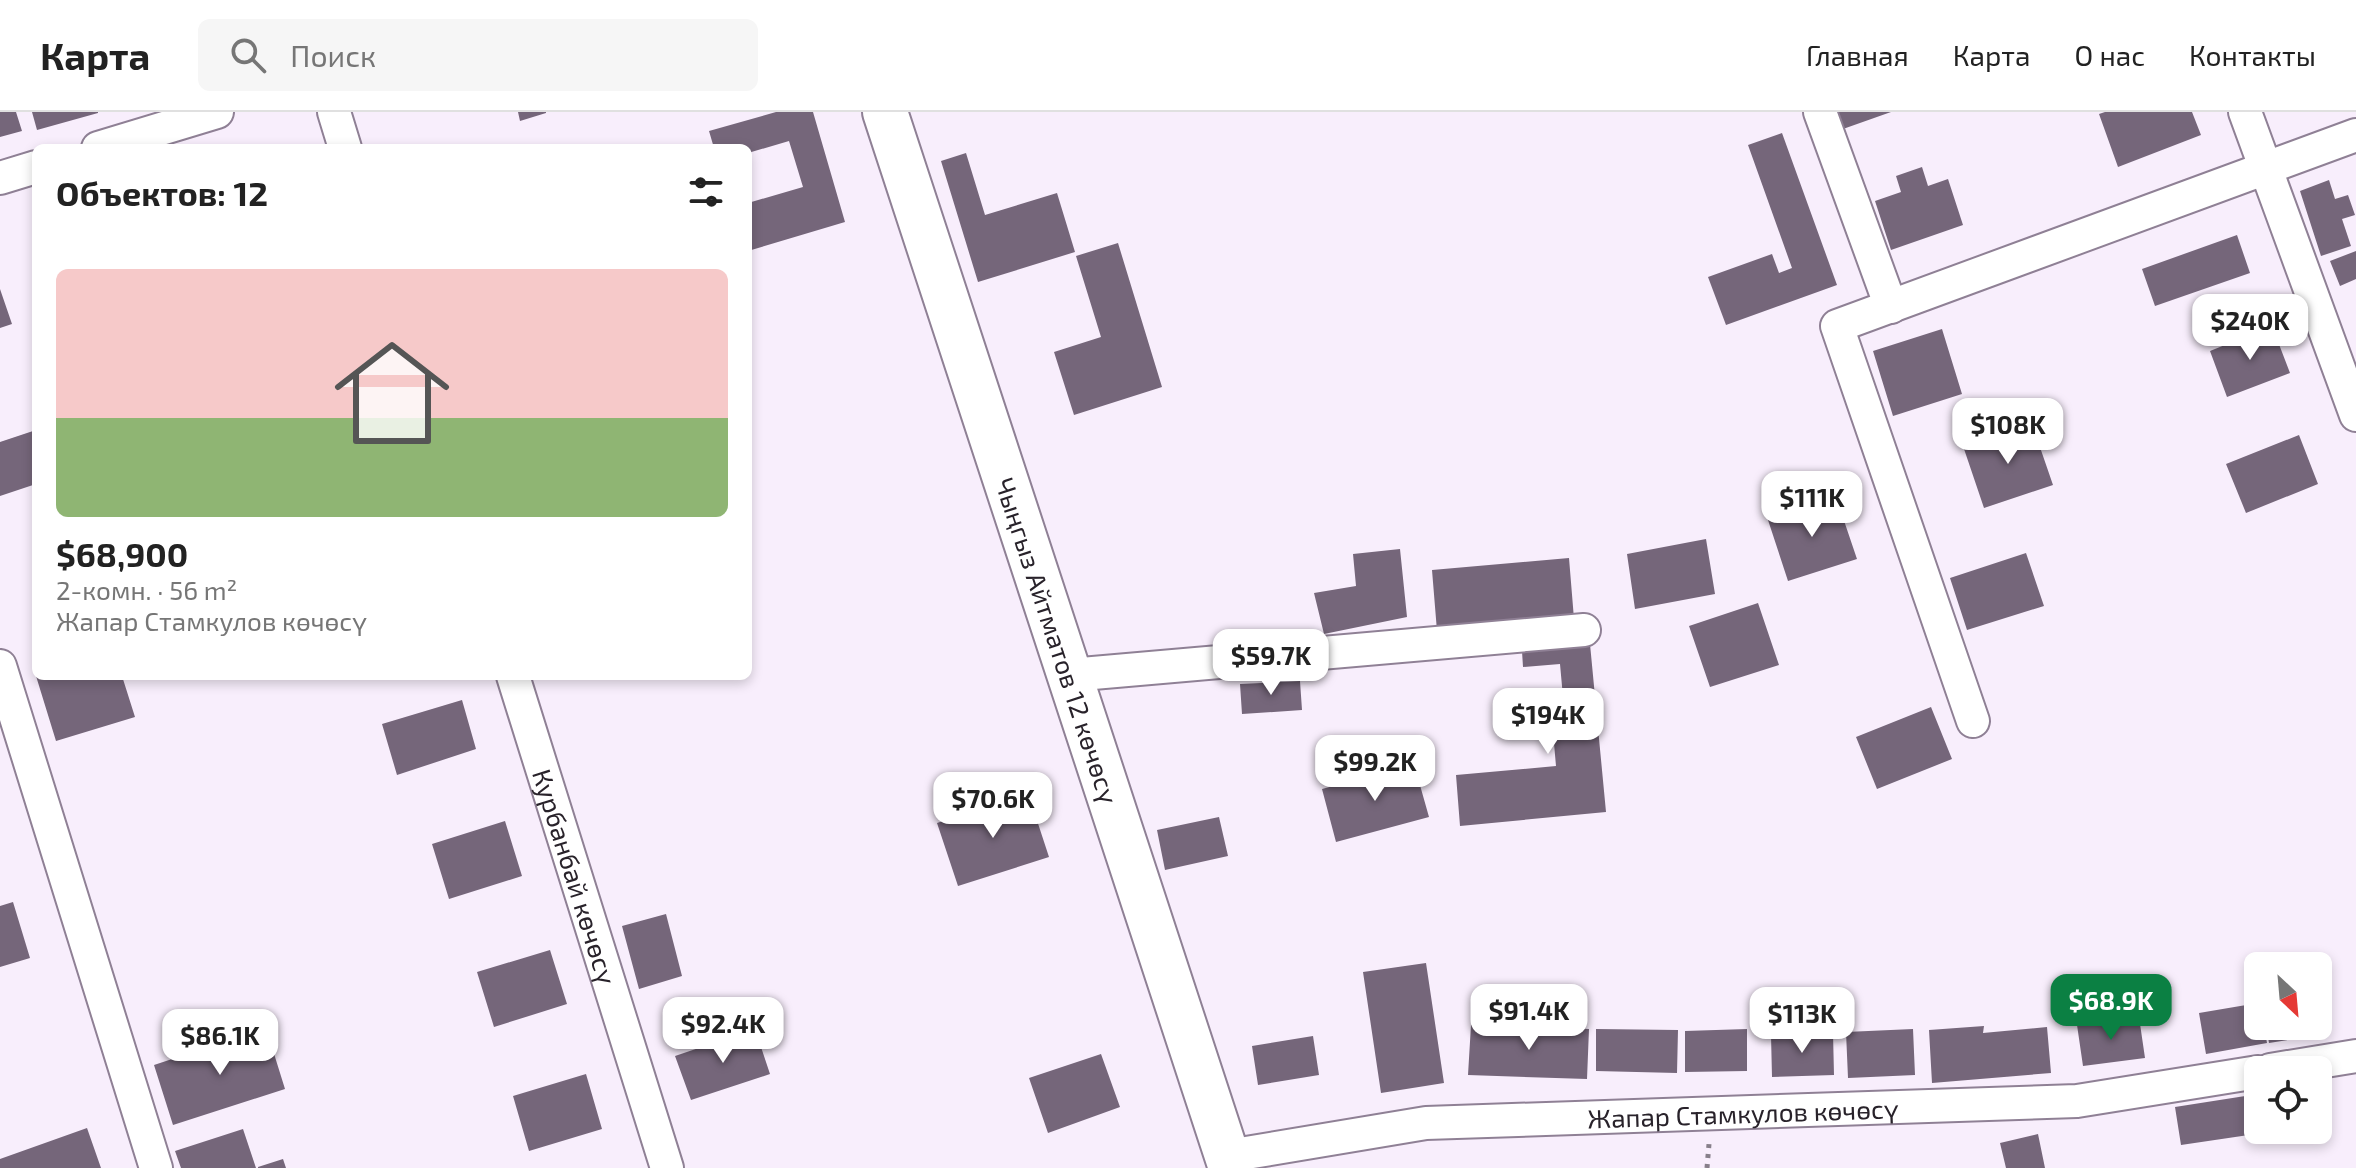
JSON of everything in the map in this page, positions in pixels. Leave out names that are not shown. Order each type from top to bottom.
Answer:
[{"type":"main road","name":"Чыңгыз Айтматов 12 көчөсү","points":[[885,112],[1229,1162]]},
{"type":"street","points":[[111,144],[215,112]]},
{"type":"street","points":[[334,112],[344,144]]},
{"type":"street","points":[[1820,112],[1891,307]]},
{"type":"street","points":[[2245,112],[2356,415]]},
{"type":"street","points":[[1973,721],[1837,326],[2356,135]]},
{"type":"street","points":[[0,178],[32,168]]},
{"type":"street","points":[[1070,675],[1584,630]]},
{"type":"street","points":[[0,666],[156,1168]]},
{"type":"street","name":"Курбанбай көчөсү","points":[[514,680],[667,1168]]},
{"type":"street","points":[[2332,1060],[2356,1056]]},
{"type":"street","name":"Жапар Стамкулов көчөсү","points":[[1229,1162],[1426,1123],[2077,1101],[2244,1074]]},
{"type":"building","points":[[0,112],[16,112],[22,131],[0,137]]},
{"type":"building","points":[[32,112],[98,112],[98,113],[37,130]]},
{"type":"building","points":[[518,112],[546,112],[546,113],[520,121]]},
{"type":"building","points":[[776,112],[813,112],[845,222],[752,250],[752,202],[803,187],[789,141],[752,152],[752,144],[713,144],[709,131]]},
{"type":"building","points":[[1837,112],[1891,112],[1843,129]]},
{"type":"building","points":[[2192,112],[2201,135],[2118,167],[2099,114]]},
{"type":"building","points":[[1782,133],[1837,285],[1726,325],[1708,277],[1772,254],[1779,273],[1792,268],[1748,145]]},
{"type":"building","points":[[966,153],[985,215],[1057,193],[1075,252],[978,282],[941,161]]},
{"type":"building","points":[[1922,167],[1928,186],[1948,179],[1963,225],[1891,250],[1875,201],[1901,192],[1896,176]]},
{"type":"building","points":[[2329,180],[2335,199],[2348,195],[2355,215],[2342,219],[2351,246],[2321,256],[2300,191]]},
{"type":"building","points":[[2237,235],[2250,273],[2155,306],[2142,269]]},
{"type":"building","points":[[1118,243],[1162,387],[1074,415],[1054,352],[1101,337],[1076,256]]},
{"type":"building","points":[[2356,251],[2356,279],[2340,286],[2330,261]]},
{"type":"building","points":[[0,289],[12,324],[0,328]]},
{"type":"building","points":[[2272,326],[2290,373],[2227,397],[2210,351]]},
{"type":"building","points":[[1942,329],[1962,394],[1893,416],[1873,351]]},
{"type":"building","points":[[2032,424],[2053,485],[1984,508],[1963,446]]},
{"type":"building","points":[[32,431],[32,485],[0,496],[0,442]]},
{"type":"building","points":[[2299,435],[2318,484],[2246,513],[2226,464]]},
{"type":"building","points":[[1836,497],[1857,559],[1788,581],[1768,520]]},
{"type":"building","points":[[1706,539],[1715,594],[1635,609],[1627,554]]},
{"type":"building","points":[[1400,549],[1407,617],[1324,634],[1314,593],[1356,586],[1353,554]]},
{"type":"building","points":[[2026,553],[2044,606],[1967,630],[1950,578]]},
{"type":"building","points":[[1569,558],[1574,619],[1437,631],[1432,570]]},
{"type":"building","points":[[1758,603],[1779,665],[1710,687],[1689,626]]},
{"type":"building","points":[[1590,644],[1606,812],[1460,826],[1456,775],[1556,766],[1550,698],[1563,697],[1560,664],[1523,667],[1522,651]]},
{"type":"building","points":[[37,680],[123,680],[135,717],[56,741]]},
{"type":"building","points":[[1300,681],[1302,710],[1242,714],[1240,684]]},
{"type":"building","points":[[462,700],[476,749],[397,775],[382,724]]},
{"type":"building","points":[[1931,707],[1952,759],[1877,789],[1856,737]]},
{"type":"building","points":[[1414,764],[1429,817],[1336,842],[1322,789]]},
{"type":"building","points":[[1028,793],[1049,857],[958,886],[937,823]]},
{"type":"building","points":[[1219,817],[1228,856],[1165,870],[1157,830]]},
{"type":"building","points":[[505,821],[522,876],[449,899],[432,844]]},
{"type":"building","points":[[13,902],[30,958],[0,967],[0,906]]},
{"type":"building","points":[[666,914],[682,976],[639,989],[622,926]]},
{"type":"building","points":[[550,950],[567,1004],[494,1027],[477,972]]},
{"type":"building","points":[[1426,963],[1444,1083],[1381,1093],[1363,972]]},
{"type":"building","points":[[2244,1005],[2244,1040],[2266,1040],[2267,1043],[2206,1054],[2199,1013]]},
{"type":"building","points":[[2139,1017],[2145,1058],[2083,1066],[2077,1025]]},
{"type":"building","points":[[1471,1025],[1589,1029],[1587,1079],[1468,1075]]},
{"type":"building","points":[[1984,1026],[1983,1033],[2047,1027],[2051,1073],[1932,1083],[1929,1030]]},
{"type":"building","points":[[266,1028],[285,1089],[173,1125],[154,1065]]},
{"type":"building","points":[[755,1029],[770,1074],[691,1100],[675,1056]]},
{"type":"building","points":[[1596,1029],[1678,1030],[1677,1073],[1596,1071]]},
{"type":"building","points":[[1747,1029],[1747,1071],[1685,1072],[1685,1031]]},
{"type":"building","points":[[1913,1029],[1915,1075],[1848,1078],[1846,1032]]},
{"type":"building","points":[[1833,1033],[1834,1075],[1772,1077],[1771,1035]]},
{"type":"building","points":[[1313,1036],[1319,1075],[1258,1085],[1252,1046]]},
{"type":"building","points":[[1101,1054],[1120,1107],[1048,1133],[1029,1078]]},
{"type":"building","points":[[586,1074],[602,1129],[529,1151],[513,1096]]},
{"type":"building","points":[[2244,1096],[2244,1136],[2181,1145],[2175,1107]]},
{"type":"building","points":[[87,1128],[101,1168],[0,1168],[0,1159]]},
{"type":"building","points":[[243,1129],[256,1168],[181,1168],[175,1151]]},
{"type":"building","points":[[2038,1134],[2045,1168],[2006,1168],[2000,1143]]},
{"type":"building","points":[[283,1159],[286,1168],[258,1168],[258,1167]]}]
